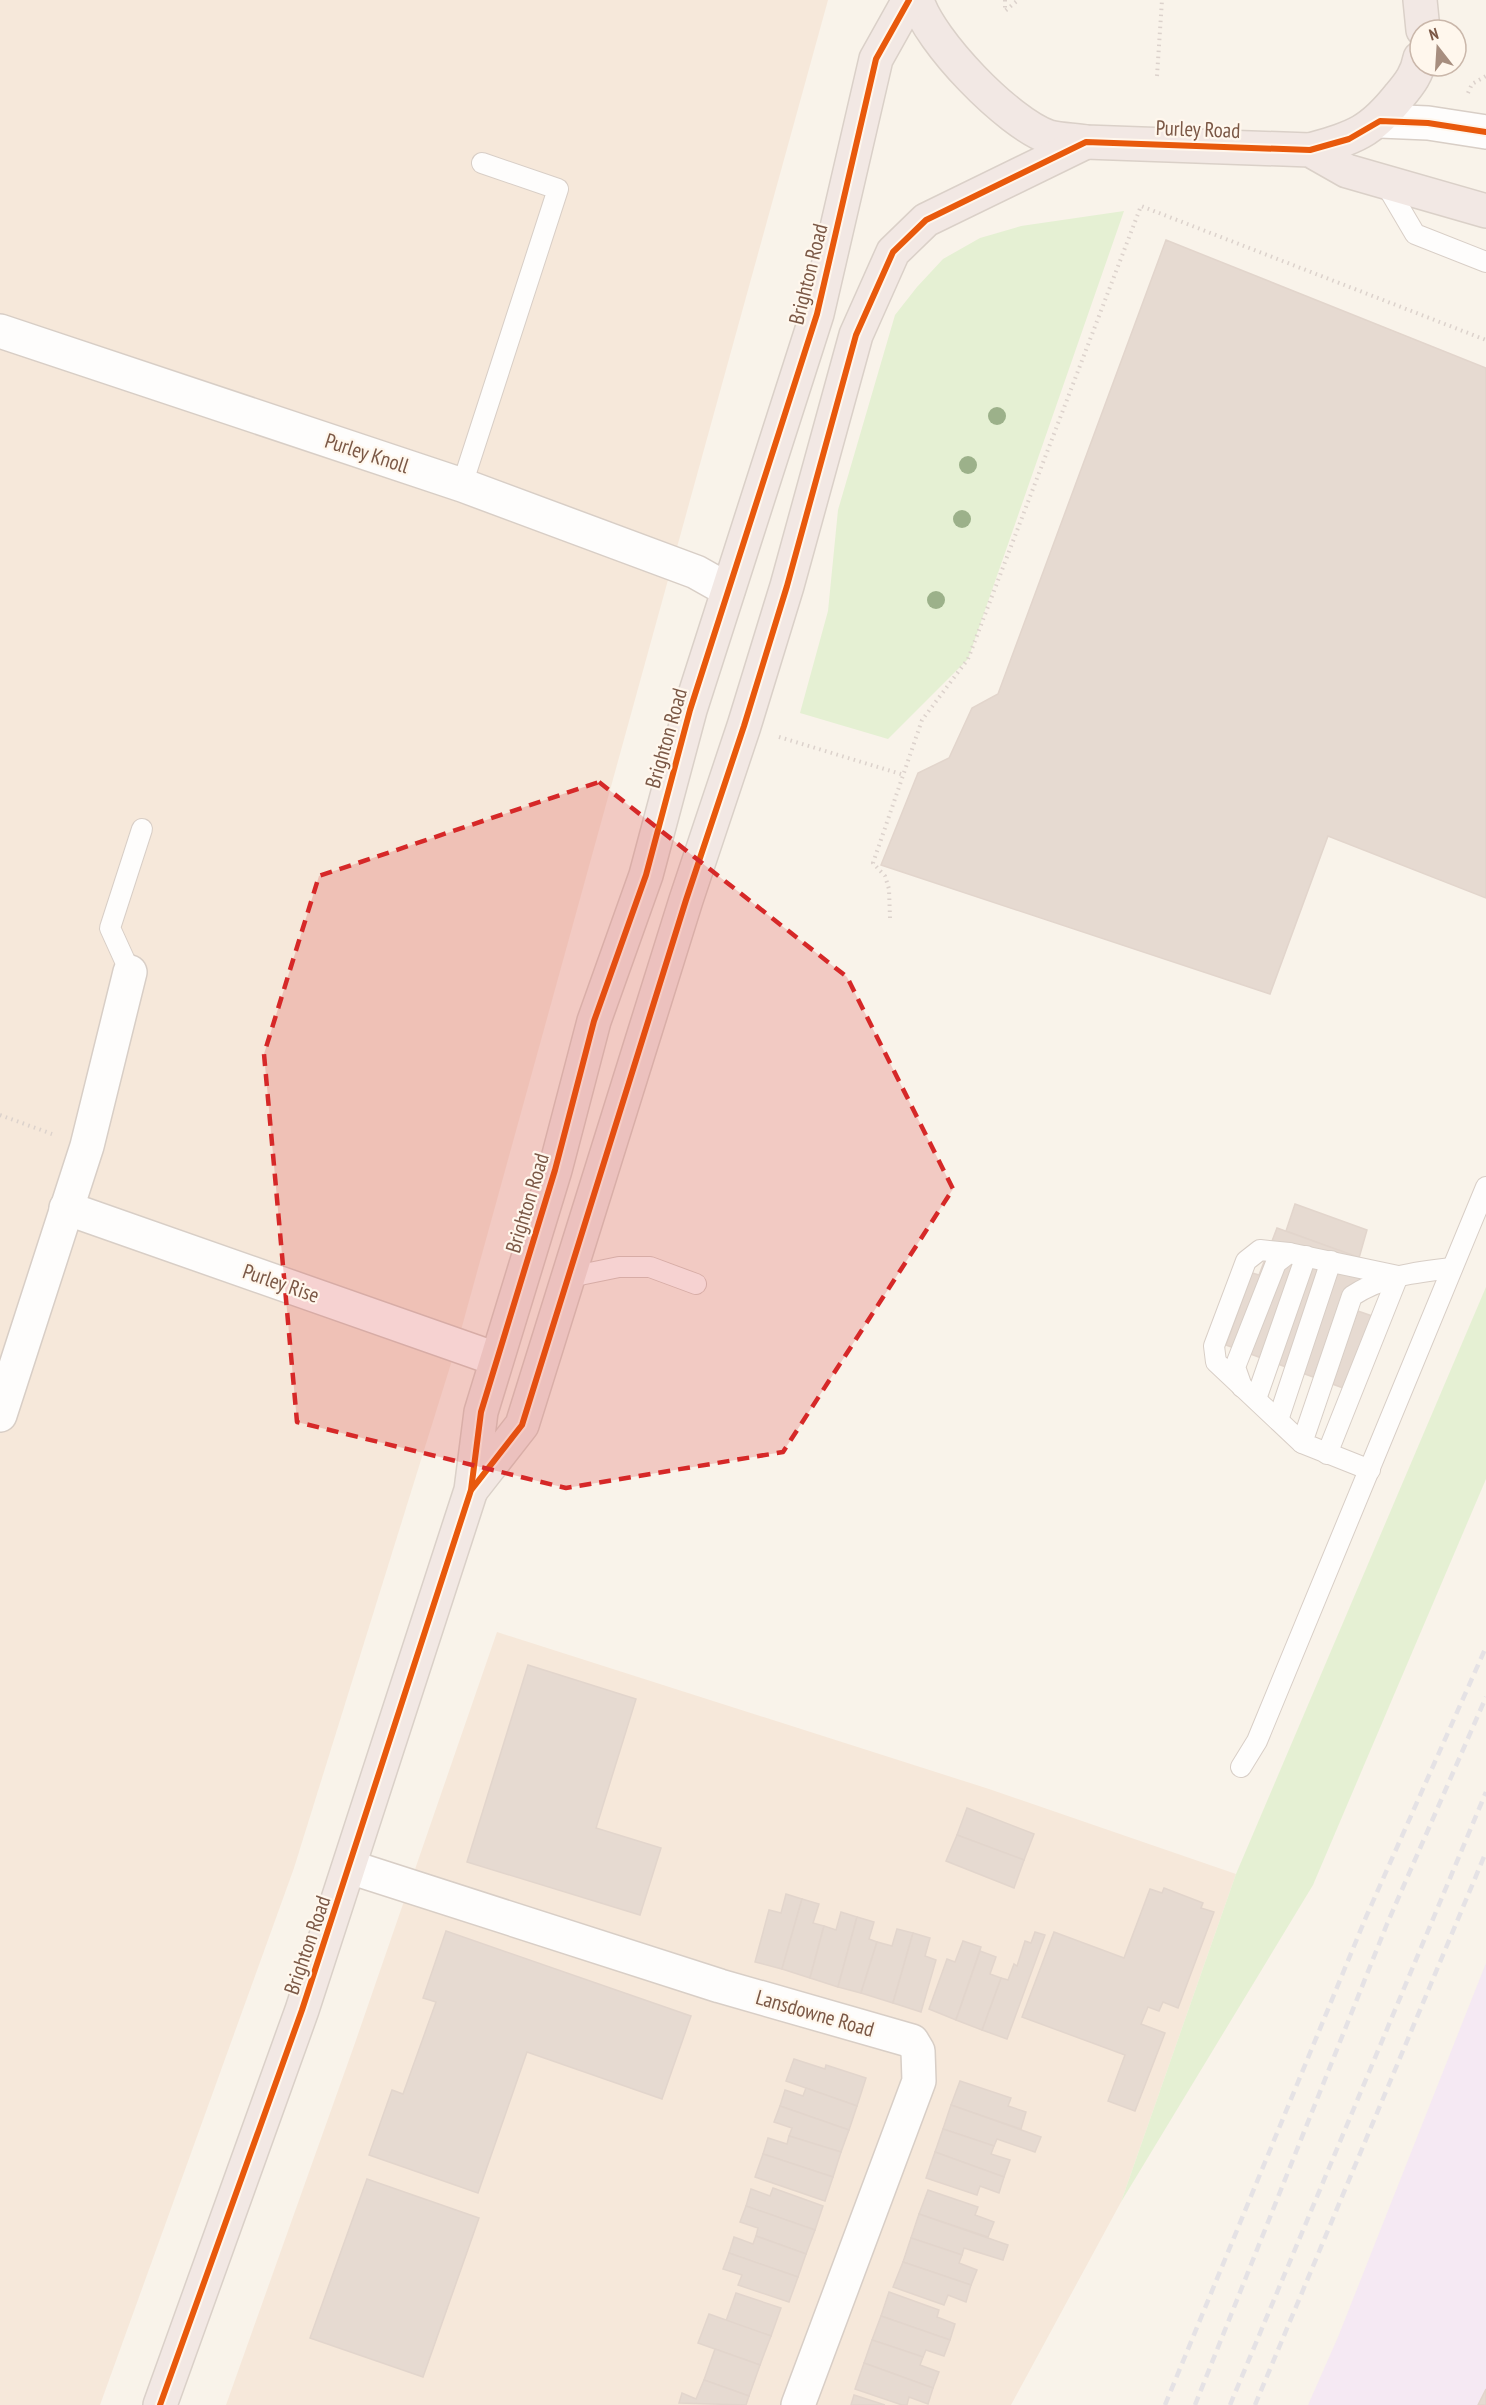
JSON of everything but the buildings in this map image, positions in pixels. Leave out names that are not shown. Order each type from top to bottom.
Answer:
[{"type":"highway","name":"Brighton Road","points":[[160,2405],[302,2010],[471,1490],[481,1412],[555,1170],[594,1022],[646,875],[690,710],[817,314],[876,59],[909,0]]},
{"type":"highway","name":"Purley Road","points":[[916,0],[930,31],[992,98],[1028,125],[1049,137],[1086,142],[1310,150],[1347,171],[1486,211]]},
{"type":"highway","points":[[1420,0],[1422,18]]},
{"type":"highway","points":[[1310,150],[1348,139],[1380,121],[1414,78]]},
{"type":"highway","name":"Brighton Road","points":[[471,1490],[522,1425],[787,586],[856,335],[893,252],[926,220],[1086,142]]},
{"type":"street","points":[[1380,121],[1428,123],[1486,132]]},
{"type":"street","name":"Purley Knoll","points":[[0,331],[462,485],[696,572],[728,590]]},
{"type":"street","points":[[0,1415],[87,1146],[130,972]]},
{"type":"street","name":"Purley Rise","points":[[66,1208],[496,1359]]},
{"type":"street","name":"Lansdowne Road","points":[[350,1867],[720,1986],[912,2041],[918,2051],[919,2082],[798,2405]]},
{"type":"lane","points":[[462,485],[558,189],[482,164]]},
{"type":"lane","points":[[1385,183],[1415,234],[1486,262]]},
{"type":"lane","points":[[130,972],[110,928],[142,829]]},
{"type":"lane","points":[[1241,1767],[1257,1741],[1486,1187]]},
{"type":"lane","points":[[1370,1470],[1302,1443],[1216,1362],[1214,1346],[1246,1261],[1260,1250],[1298,1254],[1398,1276]]},
{"type":"lane","points":[[1249,1393],[1235,1367],[1276,1263],[1298,1254]]},
{"type":"lane","points":[[1249,1393],[1298,1254]]},
{"type":"lane","points":[[1278,1420],[1331,1261]]},
{"type":"lane","points":[[570,1277],[619,1267],[650,1267],[696,1284]]},
{"type":"lane","points":[[1302,1443],[1352,1296],[1368,1285],[1398,1276],[1452,1268]]},
{"type":"lane","points":[[1327,1454],[1398,1276]]},
{"type":"path","points":[[1005,0],[1005,10],[1018,0]]},
{"type":"path","points":[[1157,76],[1162,0]]},
{"type":"path","points":[[1464,100],[1472,84],[1486,76]]},
{"type":"path","points":[[890,918],[885,876],[873,863],[902,774],[922,720],[968,659],[1141,206],[1486,340]]},
{"type":"path","points":[[744,726],[902,774]]},
{"type":"path","points":[[0,1115],[87,1146]]},
{"type":"highlighted area","points":[[599,782],[847,977],[953,1189],[783,1452],[566,1488],[297,1422],[264,1054],[319,876]]},
{"type":"shaded area","points":[[0,0],[828,0],[458,1341],[294,1868],[100,2405],[0,2405]]},
{"type":"shaded area","points":[[497,1632],[989,1789],[1236,1874],[1121,2202],[1011,2405],[226,2405],[355,2043]]},
{"type":"shaded area","points":[[1486,1963],[1486,2405],[1308,2405],[1338,2337]]},
{"type":"green space","points":[[1124,211],[968,659],[888,739],[800,713],[828,611],[838,510],[895,315],[943,259],[980,238],[1021,226]]},
{"type":"green space","points":[[1486,1287],[1486,1479],[1313,1885],[1121,2202],[1236,1874]]},
{"type":"railway","points":[[1165,2405],[1366,1917],[1486,1647]]},
{"type":"railway","points":[[1195,2405],[1387,1924],[1486,1697]]},
{"type":"railway","points":[[1230,2405],[1486,1792]]},
{"type":"railway","points":[[1255,2405],[1486,1852]]},
{"type":"cycle path","points":[[160,2405],[302,2010],[471,1490],[481,1412],[555,1170],[594,1021],[646,875],[690,710],[817,314],[876,59],[909,0]]},
{"type":"cycle path","points":[[472,1489],[522,1425],[787,586],[856,335],[893,252],[926,220],[1086,142],[1310,150],[1349,139],[1380,121],[1428,123],[1486,132]]}]
